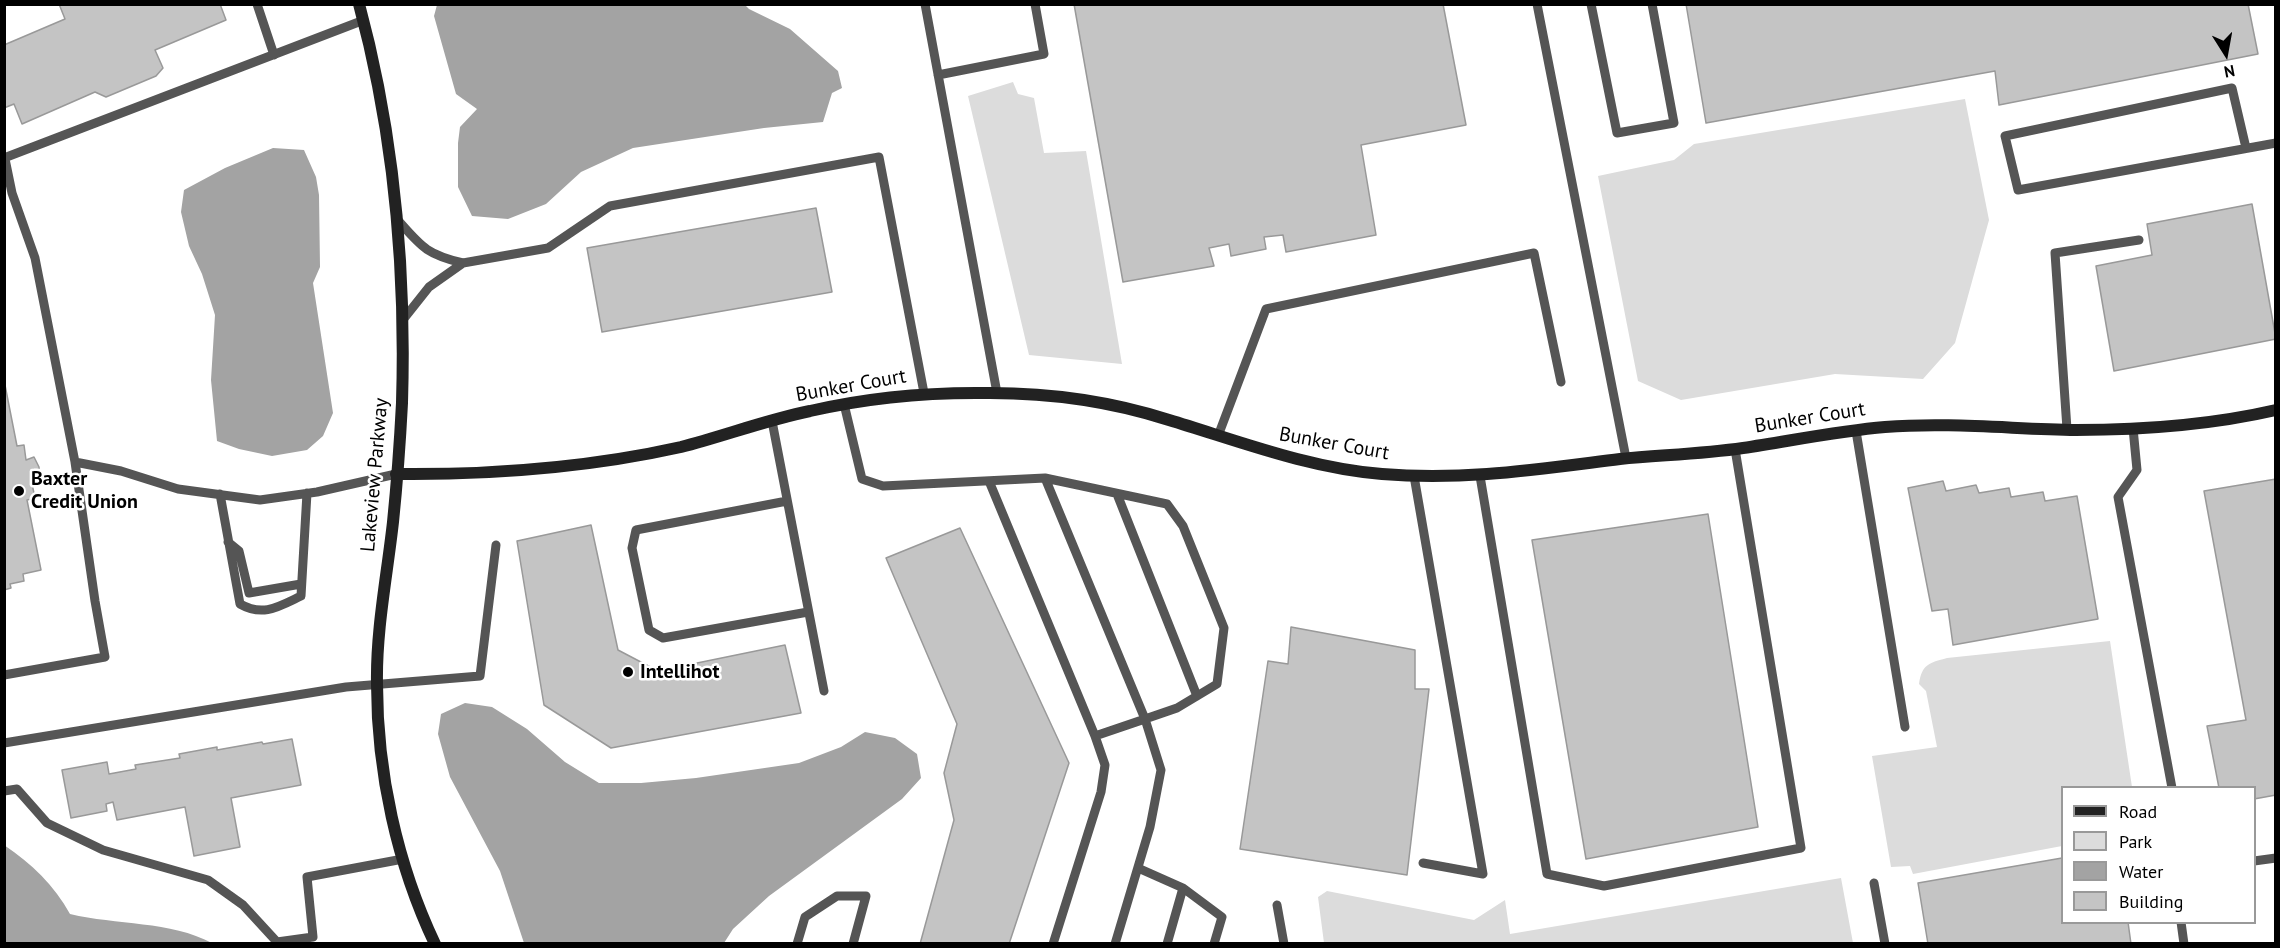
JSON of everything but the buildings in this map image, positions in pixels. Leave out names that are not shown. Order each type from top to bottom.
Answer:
[{"type":"street","name":"Lakeview Parkway","points":[[359,4],[382,115],[396,218],[402,321],[402,405],[393,523],[383,586],[376,683],[381,754],[396,836],[413,891],[435,944]]},
{"type":"street","name":"Bunker Court","points":[[396,474],[453,475],[590,464],[682,446],[807,411],[885,397],[924,393],[997,393],[1097,403],[1165,418],[1313,464],[1378,474],[1413,476],[1480,476],[1626,458],[1735,449],[1883,427],[1959,424],[2067,429],[2133,428],[2205,422],[2276,410]]},
{"type":"lane","points":[[257,4],[274,55]]},
{"type":"lane","points":[[925,4],[997,393]]},
{"type":"lane","points":[[938,75],[1044,54],[1035,4]]},
{"type":"lane","points":[[1537,4],[1626,458]]},
{"type":"lane","points":[[1591,4],[1617,133],[1674,123],[1652,4]]},
{"type":"lane","points":[[4,675],[105,657],[94,601],[75,462],[35,258],[12,193],[5,159],[364,20]]},
{"type":"lane","points":[[2246,148],[2232,88],[2005,136],[2018,190],[2246,148],[2276,142]]},
{"type":"lane","points":[[396,218],[424,249],[440,258],[463,263],[548,248],[610,206],[879,157],[924,393]]},
{"type":"lane","points":[[2067,429],[2055,253],[2139,240]]},
{"type":"lane","points":[[1218,436],[1266,309],[1534,253],[1561,381]]},
{"type":"lane","points":[[402,321],[429,287],[463,263]]},
{"type":"lane","points":[[844,404],[861,479],[883,486],[1045,478],[1167,504],[1183,526],[1224,628],[1217,684],[1177,708],[1095,736]]},
{"type":"lane","points":[[772,421],[824,691]]},
{"type":"lane","points":[[2133,428],[2137,470],[2118,497],[2172,786]]},
{"type":"lane","points":[[1856,431],[1905,727]]},
{"type":"lane","points":[[1480,476],[1547,874],[1604,886],[1801,848],[1735,449]]},
{"type":"lane","points":[[75,462],[121,471],[178,489],[260,500],[307,493],[396,474]]},
{"type":"lane","points":[[1413,476],[1483,874],[1423,863]]},
{"type":"lane","points":[[1045,478],[1145,720],[1161,770],[1150,828],[1115,944]]},
{"type":"lane","points":[[989,481],[1105,765],[1101,792],[1053,944]]},
{"type":"lane","points":[[220,494],[240,604],[252,611],[277,608],[301,596],[307,493]]},
{"type":"lane","points":[[1117,494],[1197,696]]},
{"type":"lane","points":[[787,501],[636,530],[632,548],[649,630],[663,638],[808,612]]},
{"type":"lane","points":[[228,542],[239,551],[249,593],[302,584]]},
{"type":"lane","points":[[4,743],[376,683],[480,676],[496,545]]},
{"type":"lane","points":[[4,790],[17,789],[47,823],[103,850],[208,880],[243,904],[277,942],[313,937],[307,878],[403,859]]},
{"type":"lane","points":[[2256,861],[2276,858]]},
{"type":"lane","points":[[1138,868],[1184,888],[1222,918],[1214,944]]},
{"type":"lane","points":[[1874,883],[1885,944]]},
{"type":"lane","points":[[1167,944],[1184,888]]},
{"type":"lane","points":[[797,944],[805,917],[837,896],[866,896],[853,944]]},
{"type":"lane","points":[[1277,905],[1284,944]]},
{"type":"lane","points":[[2181,924],[2184,944]]},
{"type":"green space","points":[[1013,82],[1018,94],[1034,98],[1044,153],[1086,151],[1122,364],[1029,355],[968,96]]},
{"type":"green space","points":[[1965,99],[1989,220],[1955,343],[1923,379],[1835,374],[1681,400],[1638,381],[1598,176],[1674,160],[1694,144]]},
{"type":"green space","points":[[2110,641],[2132,786],[2061,786],[2061,846],[1913,874],[1910,866],[1891,867],[1872,756],[1937,747],[1926,691],[1919,684],[1922,672],[1927,665],[1947,658]]},
{"type":"green space","points":[[1841,878],[1853,943],[1324,943],[1318,897],[1327,891],[1474,920],[1505,900],[1510,934]]},
{"type":"water","points":[[437,5],[745,5],[790,29],[838,71],[842,88],[832,93],[823,122],[764,128],[633,148],[581,172],[546,204],[508,219],[472,216],[458,187],[458,143],[460,127],[477,109],[456,94],[434,16]]},
{"type":"water","points":[[273,148],[304,150],[316,177],[319,195],[320,267],[313,283],[333,413],[323,436],[307,450],[272,456],[239,449],[217,441],[211,380],[215,315],[202,274],[189,246],[181,212],[184,190],[225,168]]},
{"type":"water","points":[[465,703],[492,707],[527,729],[565,762],[599,783],[641,783],[696,778],[799,763],[841,747],[865,732],[895,738],[917,754],[921,778],[902,799],[769,896],[733,929],[724,943],[524,943],[500,871],[450,777],[438,734],[441,714]]},
{"type":"water","points":[[4,845],[42,876],[70,914],[161,927],[196,936],[212,943],[5,943]]},
{"type":"place","name":"Baxter Credit Union","points":[[19,491]]},
{"type":"place","name":"Intellihot","points":[[628,672]]}]
